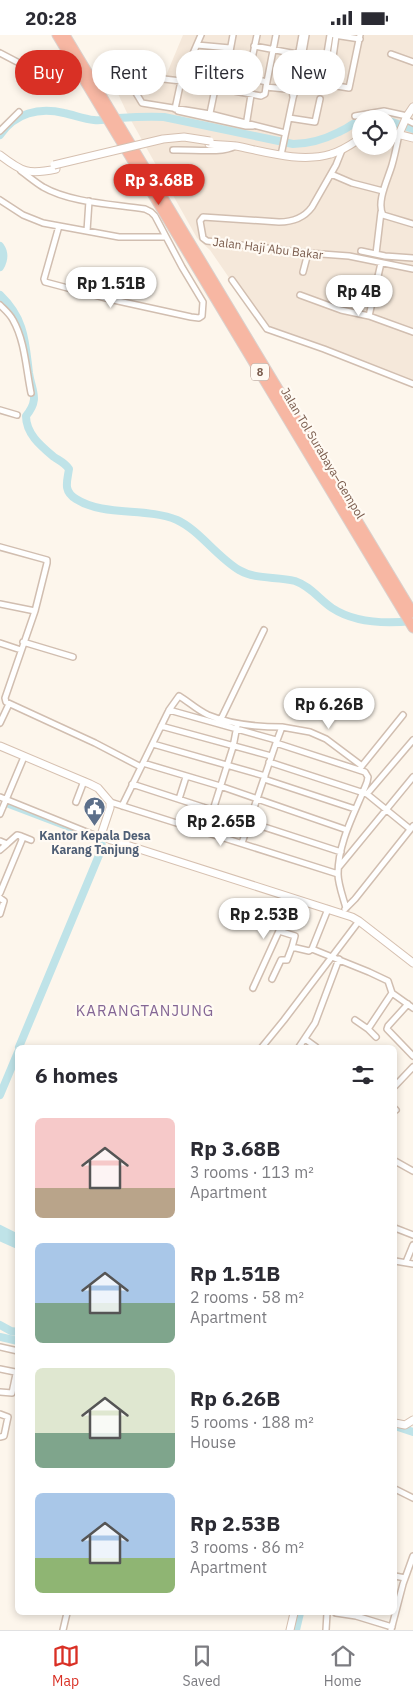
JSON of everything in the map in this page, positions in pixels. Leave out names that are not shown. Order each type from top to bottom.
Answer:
[{"type":"highway","name":"Jalan Tol Surabaya–Gempol","points":[[57,35],[110,115]]},
{"type":"highway","name":"Jalan Tol Surabaya–Gempol","points":[[65,35],[119,131],[409,612],[413,627]]},
{"type":"street","points":[[195,50],[201,35]]},
{"type":"street","points":[[197,45],[230,48],[233,35]]},
{"type":"street","points":[[253,50],[257,35]]},
{"type":"street","points":[[246,124],[252,95],[262,96],[265,93],[276,35]]},
{"type":"street","points":[[302,50],[304,35]]},
{"type":"street","points":[[331,50],[333,35],[360,37],[350,87],[345,89]]},
{"type":"street","points":[[254,46],[278,50]]},
{"type":"street","points":[[0,53],[15,61]]},
{"type":"street","points":[[391,54],[413,62]]},
{"type":"street","points":[[176,80],[129,75],[127,77],[132,89],[142,103],[285,133]]},
{"type":"street","points":[[263,84],[273,86]]},
{"type":"street","points":[[175,109],[178,95]]},
{"type":"street","points":[[210,116],[214,95]]},
{"type":"street","points":[[281,153],[293,95]]},
{"type":"street","points":[[289,118],[315,122],[320,99]]},
{"type":"street","points":[[376,254],[383,191],[392,167],[399,132],[413,107]]},
{"type":"street","points":[[0,131],[19,112]]},
{"type":"street","points":[[397,116],[413,123]]},
{"type":"street","points":[[399,132],[413,138]]},
{"type":"street","points":[[18,169],[38,172],[163,142],[209,142],[319,157],[334,154],[352,143]]},
{"type":"street","points":[[173,150],[224,151],[232,146]]},
{"type":"street","name":"Jalan Haji Abu Bakar","points":[[342,150],[331,174],[308,212],[297,219],[280,222],[206,217],[200,219],[203,238],[207,241],[349,256],[413,269]]},
{"type":"street","points":[[0,156],[48,189],[89,201],[149,211],[155,216],[203,302],[200,317],[191,317],[132,304],[45,282],[44,279],[59,226]]},
{"type":"street","points":[[331,174],[352,183],[383,191]]},
{"type":"street","points":[[0,200],[24,216],[59,226],[87,227],[119,237],[166,237]]},
{"type":"street","points":[[87,227],[89,201]]},
{"type":"street","points":[[381,212],[383,215],[413,224]]},
{"type":"street","points":[[362,251],[413,258]]},
{"type":"street","points":[[303,272],[308,253]]},
{"type":"street","points":[[369,316],[380,263]]},
{"type":"street","points":[[232,280],[267,329],[413,384]]},
{"type":"street","points":[[300,295],[341,310],[369,316],[413,332]]},
{"type":"street","points":[[0,305],[10,315],[16,327],[31,393]]},
{"type":"street","points":[[0,410],[17,415]]},
{"type":"street","points":[[0,547],[47,560],[34,611],[2,698],[142,765],[220,786],[347,830]]},
{"type":"street","points":[[0,604],[34,611]]},
{"type":"street","points":[[221,719],[264,630]]},
{"type":"street","points":[[23,642],[73,657]]},
{"type":"street","points":[[0,643],[21,650]]},
{"type":"street","points":[[122,806],[169,710],[179,696],[208,715],[276,742],[360,768]]},
{"type":"street","points":[[0,723],[9,703]]},
{"type":"street","points":[[169,710],[237,726],[282,727],[310,732],[326,739],[365,772],[368,777],[365,793]]},
{"type":"street","points":[[360,768],[403,715]]},
{"type":"street","points":[[161,726],[270,759],[365,793],[412,827],[355,899],[343,910]]},
{"type":"street","points":[[213,810],[233,747],[237,726]]},
{"type":"street","points":[[242,843],[282,727]]},
{"type":"street","points":[[343,910],[338,874],[347,830],[365,793],[413,740]]},
{"type":"street","points":[[153,744],[227,766],[356,809]]},
{"type":"street","points":[[0,746],[98,788],[110,802],[338,874]]},
{"type":"street","points":[[0,814],[24,757]]},
{"type":"street","points":[[179,799],[186,777]]},
{"type":"street","points":[[339,867],[413,777]]},
{"type":"street","points":[[76,802],[84,781]]},
{"type":"street","points":[[132,784],[341,852]]},
{"type":"street","points":[[0,797],[94,835],[101,835],[110,840],[290,898],[328,909],[343,910],[413,963]]},
{"type":"street","points":[[101,835],[110,809],[110,802]]},
{"type":"street","points":[[196,829],[203,807]]},
{"type":"street","points":[[0,850],[17,835],[31,840]]},
{"type":"street","points":[[0,893],[22,840],[21,836]]},
{"type":"street","points":[[0,841],[7,844]]},
{"type":"street","points":[[0,898],[4,901],[0,914]]},
{"type":"street","points":[[253,988],[279,931],[290,898]]},
{"type":"street","points":[[312,949],[328,909]]},
{"type":"street","points":[[265,1045],[359,921]]},
{"type":"street","points":[[272,979],[281,960],[287,960],[295,936],[279,931]]},
{"type":"street","points":[[292,947],[309,951],[312,949],[388,981],[392,993],[413,1008]]},
{"type":"street","points":[[300,1045],[319,1015],[339,959]]},
{"type":"street","points":[[368,1029],[392,993]]},
{"type":"street","points":[[408,1004],[387,1029],[413,1056]]},
{"type":"street","points":[[354,1021],[368,1029],[376,1037]]},
{"type":"street","points":[[305,1039],[313,1045]]},
{"type":"street","points":[[397,1084],[413,1067]]},
{"type":"street","points":[[397,1077],[400,1080]]},
{"type":"street","points":[[397,1162],[413,1171]]},
{"type":"street","points":[[397,1229],[413,1235]]},
{"type":"street","points":[[406,1262],[413,1245]]},
{"type":"street","points":[[397,1261],[413,1264]]},
{"type":"street","points":[[0,1347],[15,1350]]},
{"type":"street","points":[[0,1369],[15,1373]]},
{"type":"street","points":[[0,1392],[11,1394],[15,1378]]},
{"type":"street","points":[[0,1414],[8,1417],[4,1436],[0,1437]]},
{"type":"street","points":[[397,1423],[405,1425],[413,1420]]},
{"type":"street","points":[[397,1490],[413,1497]]},
{"type":"street","points":[[397,1609],[413,1556]]},
{"type":"street","points":[[397,1576],[405,1578]]},
{"type":"street","points":[[63,1630],[67,1615]]},
{"type":"street","points":[[290,1630],[294,1615]]},
{"type":"street","points":[[326,1630],[327,1615]]},
{"type":"street","points":[[349,1615],[392,1628],[395,1615]]},
{"type":"shaded area","points":[[183,35],[413,35],[413,386],[328,351],[265,330],[210,250],[197,238],[119,95],[166,95],[166,76],[176,52],[176,95],[263,95],[263,50],[177,50]]},
{"type":"waterway","points":[[0,135],[6,127],[20,117],[28,113],[46,111],[55,111],[97,120],[164,117],[293,144],[323,139],[352,125]]},
{"type":"waterway","points":[[397,124],[413,129]]},
{"type":"waterway","points":[[0,246],[3,251],[0,267]]},
{"type":"waterway","points":[[0,295],[15,313],[25,341],[34,395],[33,405],[26,416],[31,434],[39,444],[69,469],[67,486],[72,496],[87,505],[99,508],[152,514],[177,520],[193,530],[239,570],[259,577],[300,583],[332,608],[351,617],[382,622],[413,621]]},
{"type":"waterway","points":[[9,804],[101,839],[102,848],[20,1045]]},
{"type":"waterway","points":[[0,1095],[15,1059]]},
{"type":"waterway","points":[[0,1229],[15,1236]]},
{"type":"waterway","points":[[0,1237],[15,1244]]},
{"type":"waterway","points":[[0,1325],[15,1332]]},
{"type":"waterway","points":[[0,1337],[15,1340]]},
{"type":"waterway","points":[[397,1427],[413,1432]]},
{"type":"waterway","points":[[296,1630],[300,1615]]},
{"type":"place","name":"Kantor Kepala Desa Karang Tanjung","points":[[95,827]]},
{"type":"district","name":"KARANGTANJUNG","points":[[145,1010]]}]
